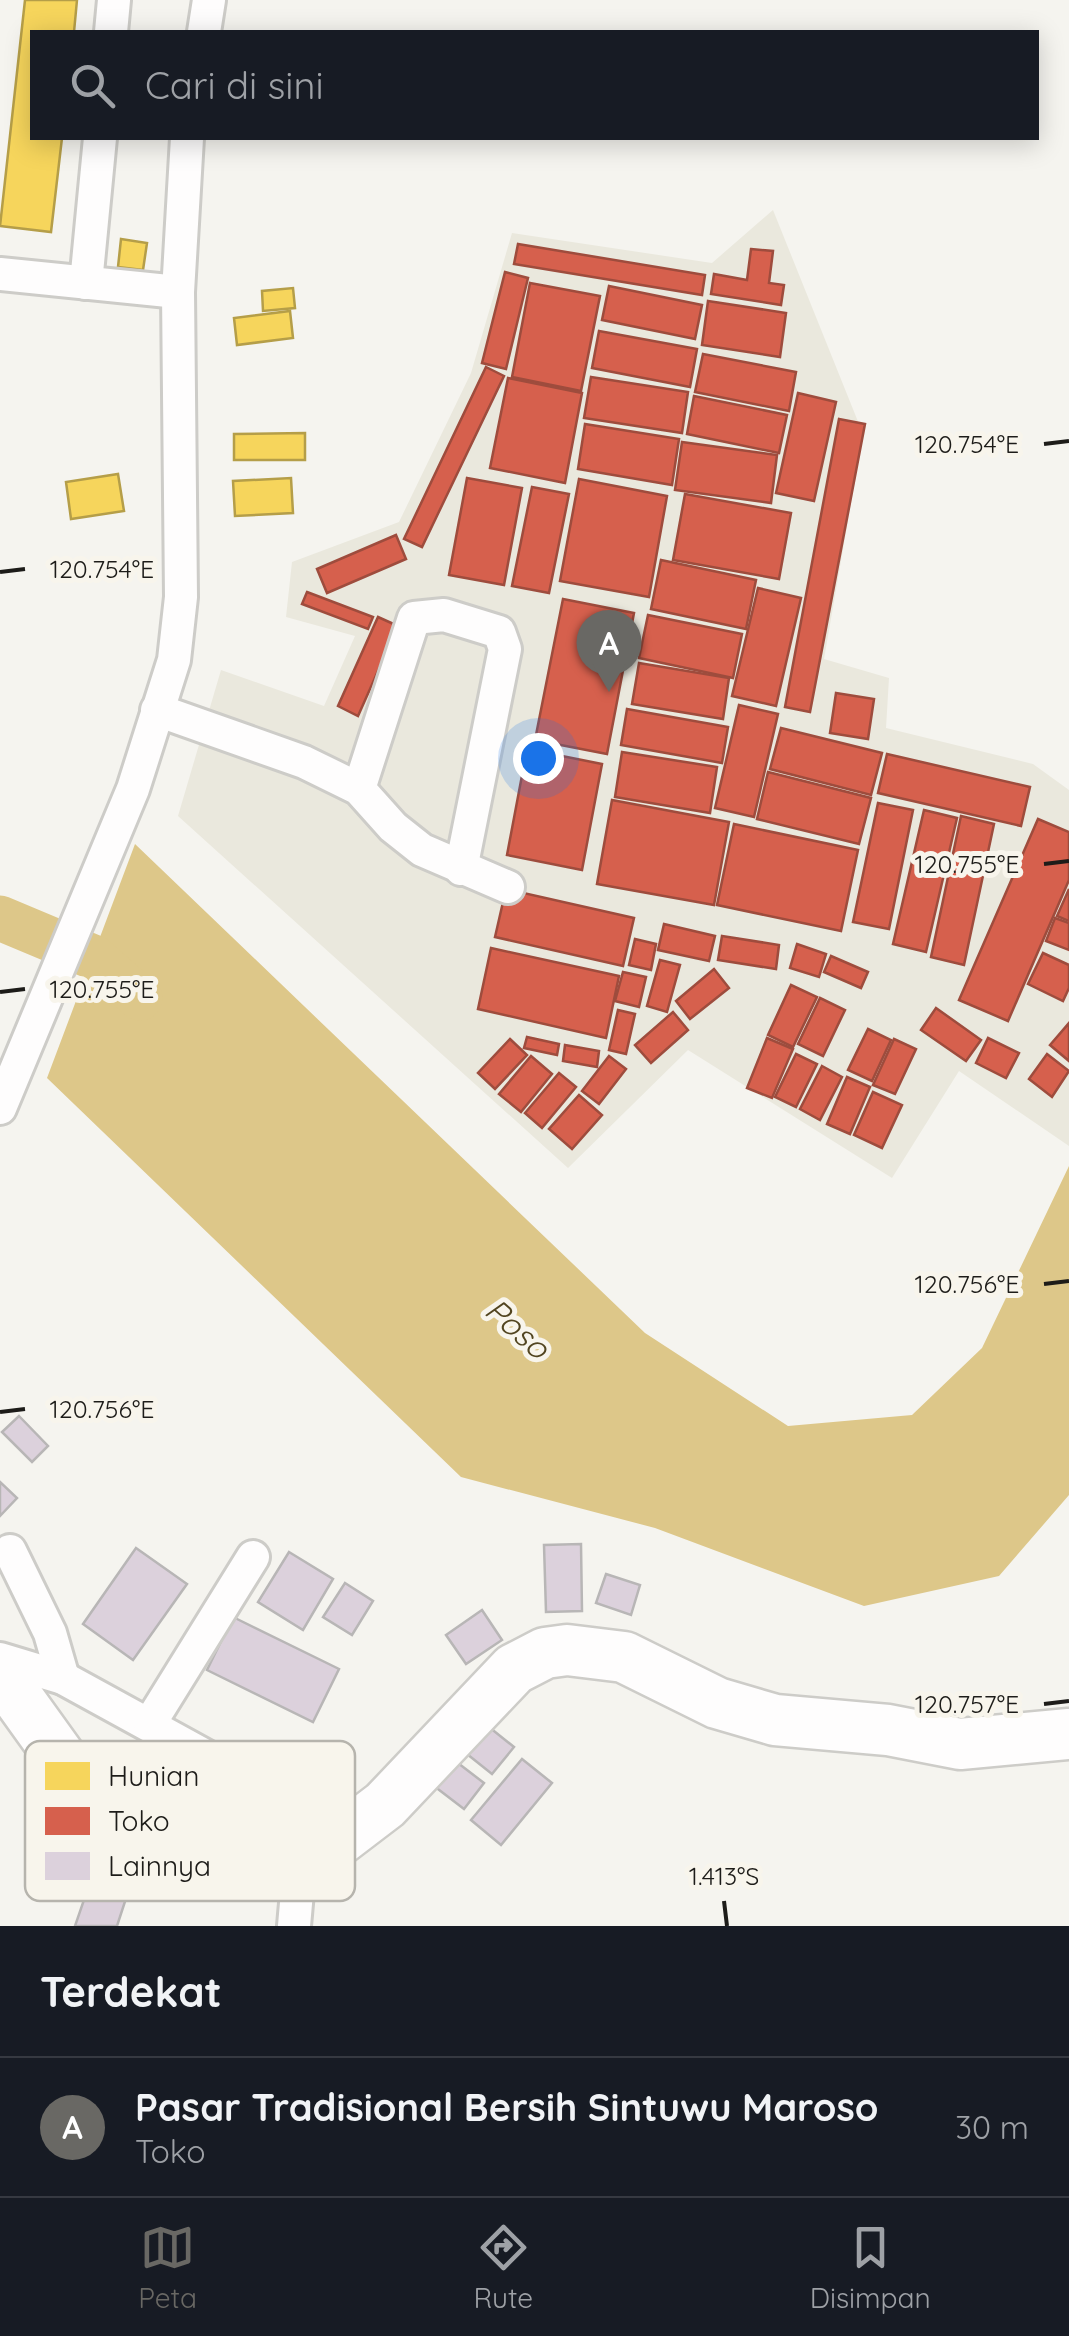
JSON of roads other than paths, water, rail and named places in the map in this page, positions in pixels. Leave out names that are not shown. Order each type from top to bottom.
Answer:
[{"type":"highway","points":[[355,1825],[384,1805],[514,1669],[545,1653],[568,1650],[624,1658],[717,1703],[775,1720],[888,1730],[960,1744],[1069,1734]]},
{"type":"highway","points":[[0,1673],[49,1741]]},
{"type":"street","points":[[111,30],[114,0]]},
{"type":"street","points":[[204,30],[209,0]]},
{"type":"street","points":[[86,283],[100,140]]},
{"type":"street","points":[[0,1108],[133,788],[180,626],[178,292],[187,140]]},
{"type":"street","points":[[0,274],[178,292]]},
{"type":"street","points":[[359,790],[414,618],[444,615],[499,632],[505,649],[461,869]]},
{"type":"street","points":[[158,710],[304,762],[359,790],[392,827],[422,850],[508,887]]},
{"type":"street","points":[[10,1551],[50,1634],[64,1678]]},
{"type":"street","points":[[150,1723],[253,1557]]},
{"type":"street","points":[[0,1659],[64,1678],[181,1741]]},
{"type":"street","points":[[294,1926],[301,1901]]},
{"type":"water","points":[[135,844],[645,1333],[788,1426],[912,1415],[982,1348],[1069,1166],[1069,1495],[999,1576],[864,1606],[655,1528],[461,1477],[47,1078]]},
{"type":"waterway","name":"Poso","points":[[0,918],[93,957],[140,998]]},
{"type":"place","name":"Pasar Tradisional Bersih Sintuwu Maroso","points":[[609,692]]}]
